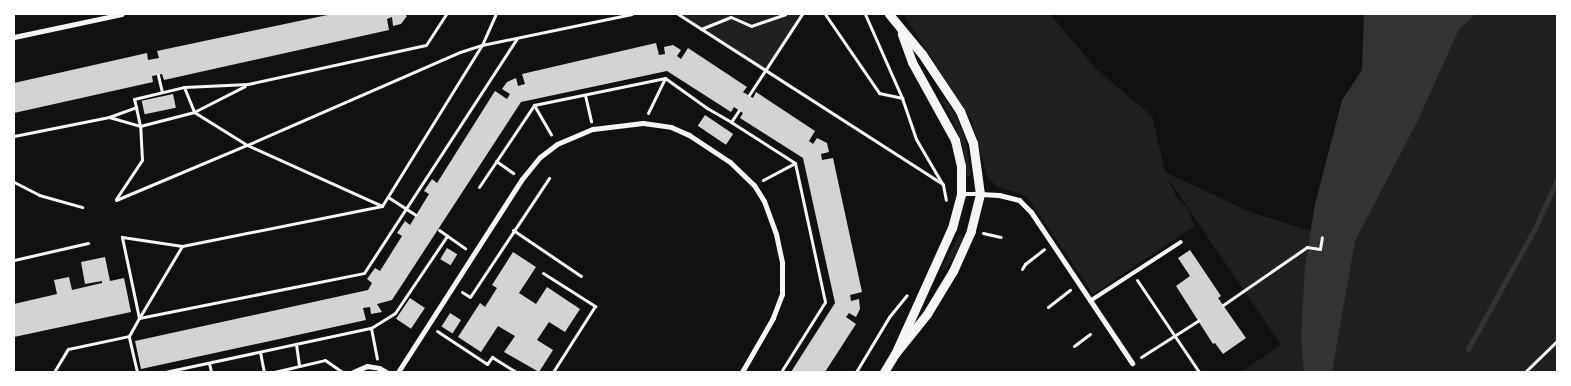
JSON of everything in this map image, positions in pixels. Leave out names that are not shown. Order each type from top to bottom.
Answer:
[{"type":"street","points":[[14,37],[122,14]]},
{"type":"street","points":[[890,14],[900,30],[922,54],[951,95],[968,127],[976,158],[980,194],[977,212],[964,250],[953,271],[927,314],[895,354]]},
{"type":"street","points":[[884,372],[895,354],[952,228],[961,194],[961,166],[955,140],[912,62],[900,30]]},
{"type":"street","points":[[398,372],[522,179],[540,157],[557,144],[593,129],[644,123],[671,127],[689,135],[730,162],[754,185],[764,201],[776,234],[782,263],[782,294],[769,326],[742,372]]},
{"type":"street","points":[[980,194],[1019,200],[1031,212],[1132,363]]},
{"type":"street","points":[[353,372],[367,366],[379,368],[386,372]]},
{"type":"lane","points":[[961,194],[980,194]]},
{"type":"lane","points":[[1090,301],[1181,242]]},
{"type":"path","points":[[446,14],[426,45],[248,84],[184,87],[134,99],[140,126],[142,160],[116,200],[460,52],[482,45],[632,14]]},
{"type":"path","points":[[139,318],[122,237],[182,246],[382,206],[482,45],[496,14]]},
{"type":"path","points":[[678,14],[943,184]]},
{"type":"path","points":[[700,29],[732,17],[751,26],[785,14]]},
{"type":"path","points":[[748,95],[802,14]]},
{"type":"path","points":[[824,14],[880,93],[902,98]]},
{"type":"path","points":[[865,14],[902,98],[916,139],[943,184],[946,202]]},
{"type":"path","points":[[139,318],[364,273],[517,38]]},
{"type":"path","points":[[158,75],[162,92]]},
{"type":"path","points":[[644,123],[665,78]]},
{"type":"path","points":[[479,187],[534,105],[665,78],[707,108],[795,163],[825,302],[781,372]]},
{"type":"path","points":[[109,117],[140,126],[194,112],[248,84]]},
{"type":"path","points":[[184,87],[194,112],[247,145],[382,206]]},
{"type":"path","points":[[585,95],[593,129]]},
{"type":"path","points":[[534,105],[557,144]]},
{"type":"path","points":[[14,136],[109,117],[136,107]]},
{"type":"path","points":[[731,122],[739,110]]},
{"type":"path","points":[[496,162],[522,179]]},
{"type":"path","points":[[754,185],[795,163]]},
{"type":"path","points":[[454,286],[470,297],[549,178]]},
{"type":"path","points":[[14,182],[39,195],[82,207]]},
{"type":"path","points":[[388,197],[416,215]]},
{"type":"path","points":[[439,230],[474,253]]},
{"type":"path","points":[[513,230],[581,276]]},
{"type":"path","points":[[165,372],[371,328],[395,313],[447,236]]},
{"type":"path","points":[[1223,305],[1307,247],[1320,249],[1322,236]]},
{"type":"path","points":[[14,260],[88,243]]},
{"type":"path","points":[[1022,269],[1025,264],[1053,243]]},
{"type":"path","points":[[137,372],[129,336],[182,246]]},
{"type":"path","points":[[543,273],[595,306],[552,372]]},
{"type":"path","points":[[1132,274],[1199,372]]},
{"type":"path","points":[[1048,307],[1079,284]]},
{"type":"path","points":[[856,372],[889,317],[912,288]]},
{"type":"path","points":[[1132,363],[1199,320]]},
{"type":"path","points":[[428,325],[487,364],[492,357],[516,372]]},
{"type":"path","points":[[371,328],[379,368]]},
{"type":"path","points":[[1074,346],[1090,334]]},
{"type":"path","points":[[54,372],[68,349],[129,336]]},
{"type":"path","points":[[1525,372],[1557,340]]},
{"type":"path","points":[[296,344],[299,366]]},
{"type":"path","points":[[260,352],[264,372]]},
{"type":"path","points":[[274,372],[325,360],[342,372]]},
{"type":"path","points":[[209,363],[211,372]]},
{"type":"shaded area","points":[[678,14],[802,14],[766,69]]},
{"type":"shaded area","points":[[903,14],[1050,14],[1097,70],[1152,116],[1165,172],[1250,212],[1334,238],[1422,14],[1557,14],[1557,372],[1241,372],[1281,345],[1167,177],[1176,196],[1188,209],[1194,226],[1093,294],[1028,198],[1019,193],[998,187],[988,178],[972,121]]},
{"type":"shaded area","points":[[1364,14],[1476,14],[1459,29],[1418,120],[1355,241],[1332,372],[1304,372],[1301,338],[1305,266],[1315,204],[1342,100],[1362,70]]},
{"type":"shaded area","points":[[945,99],[956,116],[966,140],[971,176],[967,176],[963,147],[952,119],[942,101]]},
{"type":"shaded area","points":[[959,235],[963,236],[962,240],[953,259],[944,271],[942,268]]},
{"type":"building","points":[[332,14],[404,14],[407,16],[401,24],[393,26],[392,17],[387,19],[389,30],[164,80],[162,74],[152,76],[153,82],[14,113],[14,83],[147,53],[148,60],[159,58],[157,51]]},
{"type":"building","points":[[656,43],[659,55],[665,54],[664,47],[673,45],[681,50],[677,56],[681,59],[688,48],[747,87],[743,92],[753,98],[756,92],[815,131],[809,141],[813,144],[817,138],[827,143],[829,152],[821,154],[822,160],[833,158],[862,292],[850,295],[851,301],[859,299],[860,309],[856,317],[849,313],[846,317],[856,324],[825,372],[791,372],[835,303],[803,158],[740,118],[743,113],[734,107],[731,112],[667,71],[521,102],[392,300],[377,304],[382,312],[371,314],[370,307],[363,308],[366,320],[141,369],[135,341],[368,290],[372,283],[367,279],[375,268],[380,271],[402,236],[397,233],[405,221],[410,225],[429,194],[424,191],[432,179],[437,183],[495,91],[507,99],[510,94],[502,89],[507,82],[516,78],[518,86],[525,84],[522,74]]},
{"type":"building","points":[[173,94],[176,108],[145,114],[142,101]]},
{"type":"building","points":[[705,115],[733,134],[726,145],[698,126]]},
{"type":"building","points":[[447,248],[457,254],[451,265],[440,259]]},
{"type":"building","points":[[1190,250],[1221,296],[1218,298],[1246,338],[1223,354],[1215,343],[1213,344],[1176,286],[1190,276],[1178,258]]},
{"type":"building","points":[[513,252],[536,267],[519,293],[536,304],[547,287],[580,309],[565,332],[549,322],[537,340],[553,350],[539,372],[504,352],[515,336],[498,326],[481,352],[458,337],[480,303],[485,307],[497,288],[492,285]]},
{"type":"building","points":[[105,257],[110,281],[124,278],[131,312],[14,337],[14,304],[57,294],[54,280],[69,277],[72,290],[102,283],[102,281],[85,284],[81,262]]},
{"type":"building","points":[[410,298],[425,308],[411,329],[396,319]]},
{"type":"building","points":[[450,313],[461,320],[453,333],[442,327]]},
{"type":"waterway","points":[[1468,349],[1535,228],[1557,180]]}]
